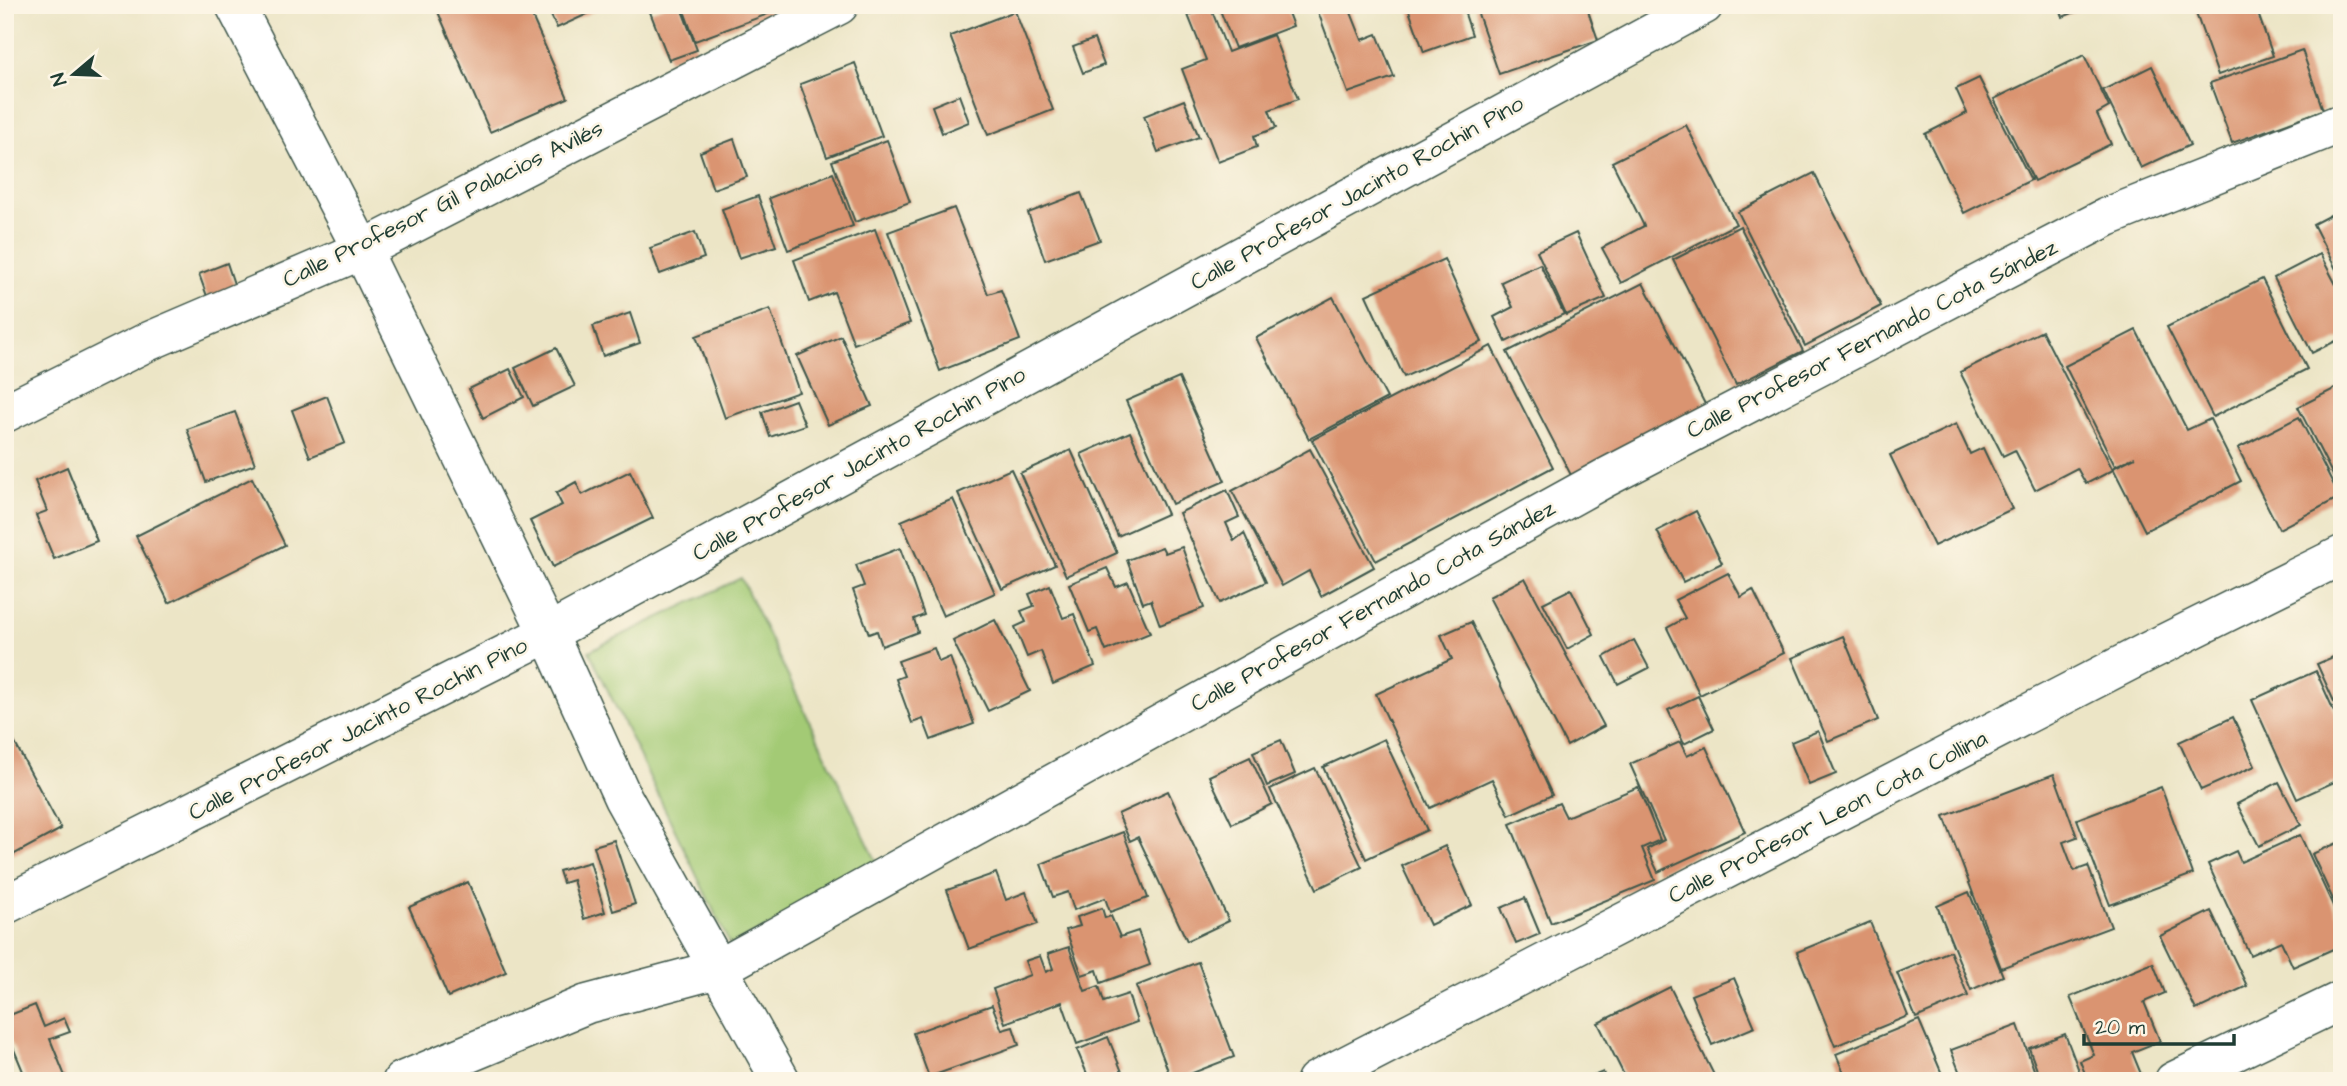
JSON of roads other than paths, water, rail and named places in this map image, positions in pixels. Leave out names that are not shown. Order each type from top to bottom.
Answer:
[{"type":"street","points":[[235,5],[362,250],[548,634],[623,798],[781,1081]]},
{"type":"street","name":"Calle Profesor Gil Palacios Avilés","points":[[5,413],[147,342],[362,250],[839,5]]},
{"type":"street","name":"Calle Profesor Jacinto Rochin Pino","points":[[5,905],[548,634],[1704,5]]},
{"type":"street","name":"Calle Profesor Fernando Cota Sández","points":[[402,1081],[587,1004],[718,969],[1641,459],[2107,217],[2342,123]]},
{"type":"street","name":"Calle Profesor Leon Cota Collina","points":[[1316,1081],[2147,652],[2342,555]]},
{"type":"street","points":[[2174,1081],[2342,1000]]}]
